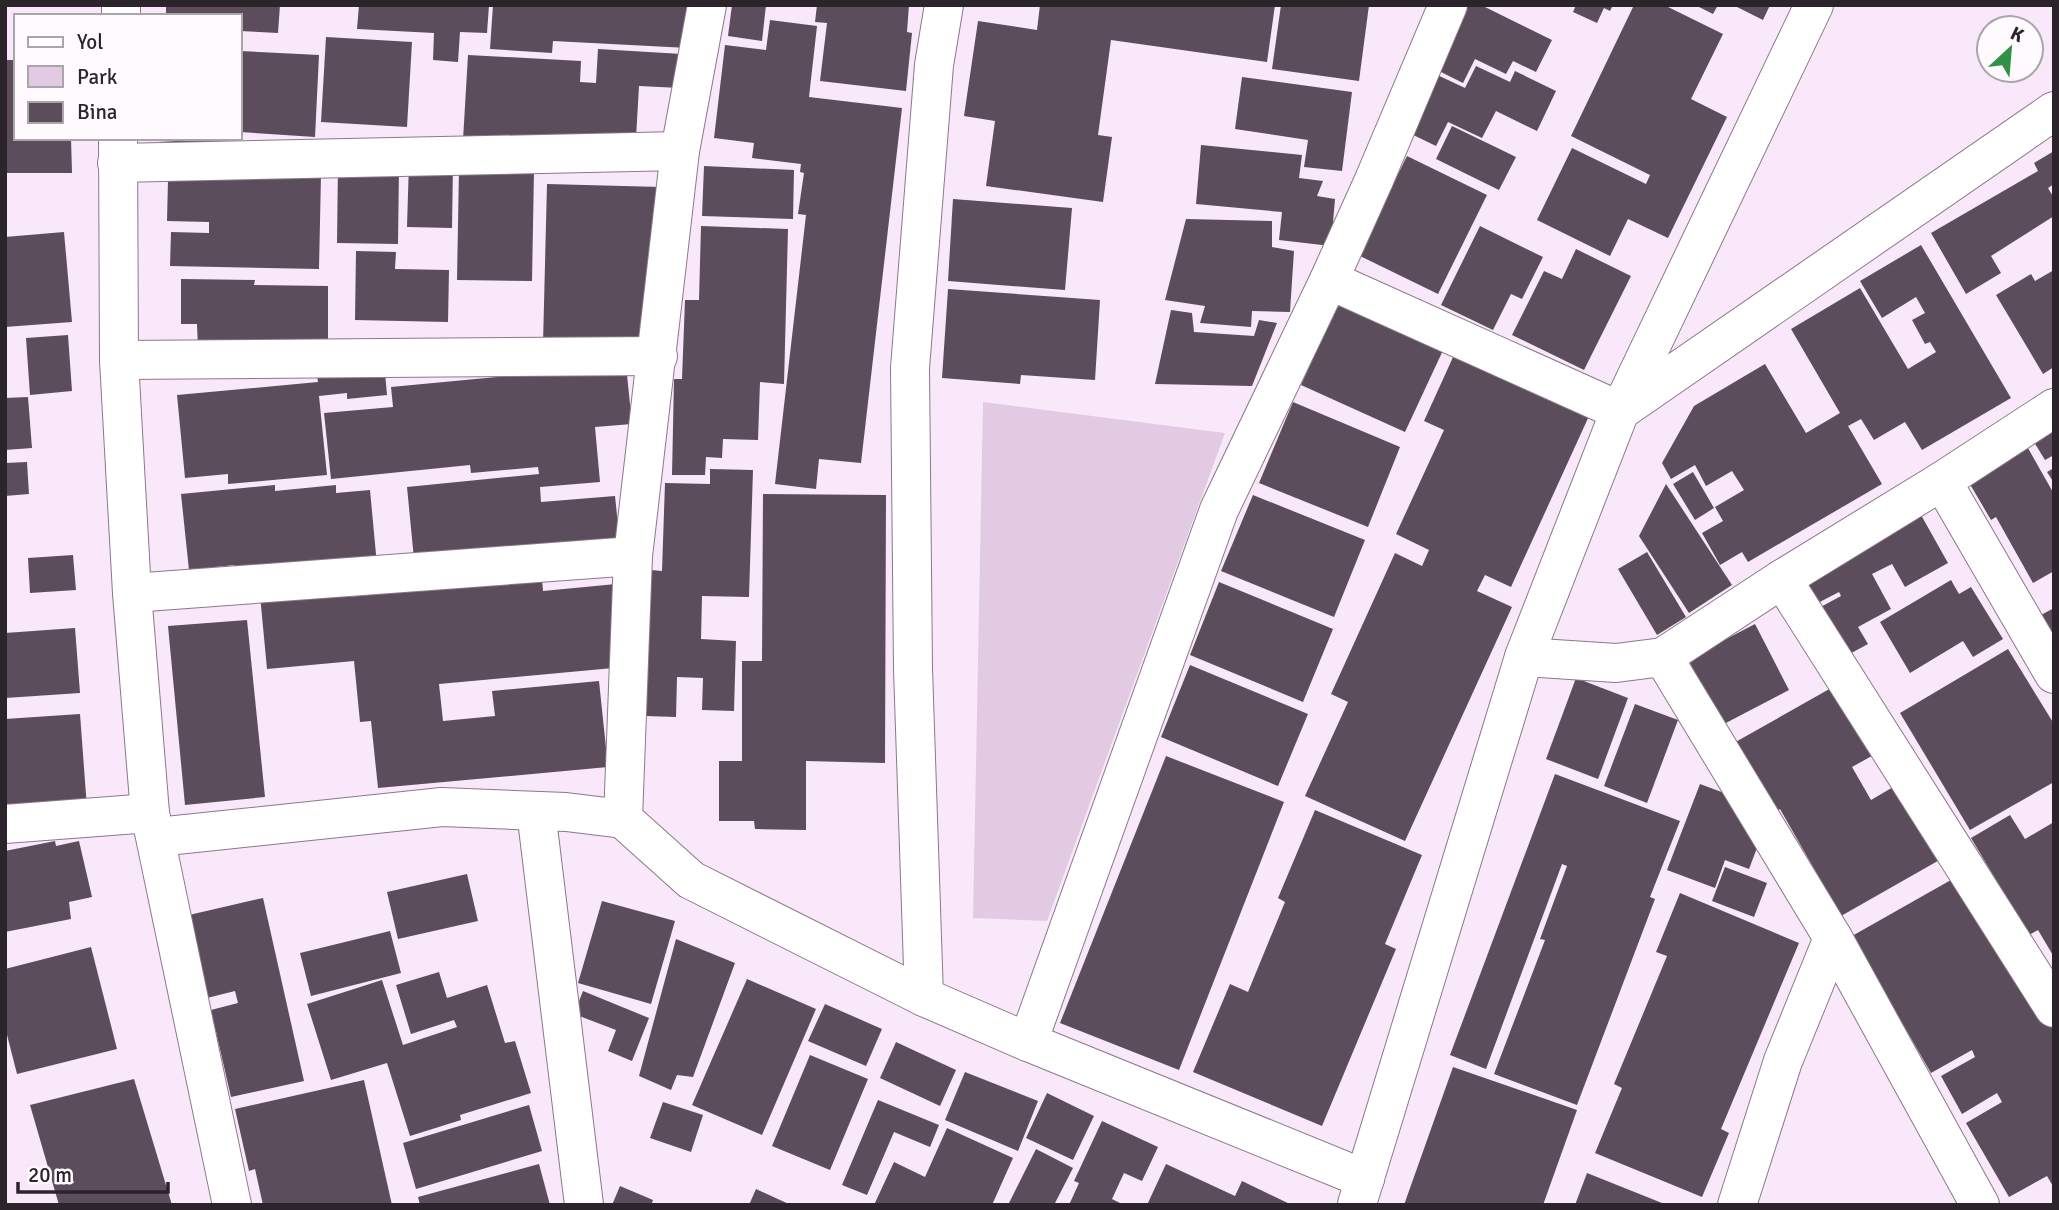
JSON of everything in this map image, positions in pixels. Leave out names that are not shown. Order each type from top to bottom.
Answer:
[{"type":"street","points":[[623,819],[633,556],[680,151],[707,5]]},
{"type":"street","points":[[924,997],[913,670],[910,368],[934,65],[944,5]]},
{"type":"street","points":[[1028,1042],[1219,510],[1329,280],[1448,5]]},
{"type":"street","points":[[5,824],[153,825],[442,807],[536,811],[623,819],[691,880],[924,997],[1361,1192],[1524,657],[1620,411],[1814,5]]},
{"type":"street","points":[[1620,411],[2054,111]]},
{"type":"street","points":[[232,1205],[153,825],[132,593],[119,360],[118,150],[680,151]]},
{"type":"street","points":[[1329,280],[1620,411]]},
{"type":"street","points":[[119,360],[658,356]]},
{"type":"street","points":[[1524,657],[1616,663],[1662,657],[2054,408]]},
{"type":"street","points":[[1942,481],[2054,674]]},
{"type":"street","points":[[132,593],[633,556]]},
{"type":"street","points":[[1782,579],[2054,1008]]},
{"type":"street","points":[[1662,657],[1833,938],[1980,1205]]},
{"type":"street","points":[[536,811],[584,1205]]},
{"type":"street","points":[[1737,1205],[1783,1061],[1833,938]]},
{"type":"green space","points":[[983,402],[1225,433],[1047,921],[973,918]]},
{"type":"building","points":[[166,5],[280,5],[278,33],[242,31],[242,14],[166,14]]},
{"type":"building","points":[[359,5],[489,5],[487,33],[460,32],[458,62],[433,60],[434,33],[357,29]]},
{"type":"building","points":[[493,5],[690,5],[688,48],[553,41],[552,53],[490,49]]},
{"type":"building","points":[[732,5],[766,5],[762,41],[728,36]]},
{"type":"building","points":[[817,5],[909,5],[907,32],[912,33],[906,91],[820,81],[827,23],[815,22]]},
{"type":"building","points":[[1040,5],[1275,5],[1267,62],[1111,40],[1098,135],[1112,137],[1103,202],[986,186],[995,121],[964,116],[978,21],[1037,30]]},
{"type":"building","points":[[1281,5],[1369,5],[1359,81],[1272,69]]},
{"type":"building","points":[[1463,5],[1481,5],[1552,40],[1536,72],[1513,61],[1506,74],[1475,59],[1463,83],[1433,68]]},
{"type":"building","points":[[1576,5],[1613,5],[1610,11],[1604,8],[1597,23],[1573,12]]},
{"type":"building","points":[[1634,5],[1664,5],[1723,34],[1691,99],[1727,117],[1668,238],[1628,219],[1610,256],[1537,220],[1572,148],[1646,184],[1650,175],[1571,136]]},
{"type":"building","points":[[1695,5],[1718,5],[1713,14]]},
{"type":"building","points":[[1733,5],[1770,5],[1763,20]]},
{"type":"building","points":[[770,20],[817,26],[809,97],[902,108],[861,463],[819,459],[816,489],[775,484],[806,215],[798,214],[804,173],[800,172],[801,164],[752,158],[754,143],[714,138],[725,45],[766,50]]},
{"type":"building","points":[[326,37],[412,42],[407,127],[321,122]]},
{"type":"building","points":[[598,49],[682,54],[680,88],[639,86],[636,138],[463,140],[468,55],[581,61],[580,82],[596,83]]},
{"type":"building","points":[[242,51],[319,55],[315,137],[242,132]]},
{"type":"building","points":[[5,60],[14,60],[14,140],[71,140],[72,173],[5,173]]},
{"type":"building","points":[[1476,66],[1510,82],[1515,71],[1556,91],[1537,131],[1496,111],[1482,138],[1448,122],[1436,146],[1403,130],[1431,72],[1465,88]]},
{"type":"building","points":[[1242,77],[1352,92],[1342,171],[1304,167],[1308,140],[1235,129]]},
{"type":"building","points":[[1452,126],[1516,157],[1499,190],[1436,159]]},
{"type":"building","points":[[158,140],[216,140],[215,144]]},
{"type":"building","points":[[1201,145],[1302,155],[1299,178],[1323,181],[1317,196],[1335,199],[1331,246],[1279,240],[1282,212],[1196,204]]},
{"type":"building","points":[[2054,151],[2054,184],[2048,188],[2054,198],[2054,216],[1991,256],[2001,273],[1966,294],[1931,233],[2038,171],[2034,163]]},
{"type":"building","points":[[1407,156],[1487,195],[1438,294],[1358,255]]},
{"type":"building","points":[[409,162],[453,163],[452,228],[407,227]]},
{"type":"building","points":[[338,165],[399,166],[398,244],[337,243]]},
{"type":"building","points":[[704,166],[794,170],[793,219],[702,216]]},
{"type":"building","points":[[459,169],[534,170],[532,281],[457,280]]},
{"type":"building","points":[[210,173],[321,175],[319,269],[170,266],[171,232],[209,233],[209,222],[167,221],[168,180],[210,181]]},
{"type":"building","points":[[547,184],[661,187],[649,346],[543,344]]},
{"type":"building","points":[[953,199],[1072,208],[1065,290],[948,281]]},
{"type":"building","points":[[1186,219],[1272,221],[1272,247],[1294,251],[1290,312],[1252,311],[1251,327],[1200,323],[1205,306],[1165,300]]},
{"type":"building","points":[[701,226],[788,229],[784,384],[760,382],[758,440],[723,439],[722,458],[706,457],[705,475],[672,475],[674,379],[682,379],[685,300],[699,300]]},
{"type":"building","points":[[1480,226],[1543,257],[1522,299],[1511,294],[1493,330],[1441,305]]},
{"type":"building","points":[[64,232],[72,322],[5,327],[5,237]]},
{"type":"building","points":[[1921,245],[2011,398],[1922,450],[1905,422],[1874,440],[1861,419],[1848,426],[1882,484],[1748,562],[1742,552],[1720,565],[1702,533],[1723,521],[1715,507],[1744,490],[1732,471],[1706,486],[1695,465],[1671,479],[1662,463],[1694,406],[1765,364],[1806,433],[1840,413],[1791,329],[1860,288],[1908,369],[1936,352],[1930,342],[1925,344],[1912,320],[1925,313],[1916,297],[1882,318],[1860,281]]},
{"type":"building","points":[[1576,249],[1631,276],[1584,370],[1512,335],[1544,271],[1562,279]]},
{"type":"building","points":[[356,251],[396,252],[395,269],[449,270],[448,322],[355,320]]},
{"type":"building","points":[[2054,270],[2054,367],[2043,374],[1996,295],[2031,274],[2035,281]]},
{"type":"building","points":[[181,279],[255,280],[254,285],[328,286],[328,350],[198,349],[197,324],[181,324]]},
{"type":"building","points":[[948,289],[1100,300],[1095,380],[1021,375],[1020,384],[942,378]]},
{"type":"building","points":[[1340,299],[1445,346],[1405,432],[1301,385]]},
{"type":"building","points":[[1171,310],[1192,313],[1194,332],[1254,336],[1259,320],[1277,323],[1252,386],[1155,384]]},
{"type":"building","points":[[68,335],[72,391],[30,395],[26,338]]},
{"type":"building","points":[[1454,355],[1589,416],[1511,587],[1485,575],[1477,591],[1512,607],[1405,841],[1305,796],[1348,702],[1331,694],[1395,553],[1422,566],[1429,550],[1396,534],[1444,430],[1424,421]]},
{"type":"building","points":[[384,362],[387,395],[347,399],[347,393],[319,396],[327,475],[228,484],[228,474],[185,478],[177,395],[318,382],[316,368]]},
{"type":"building","points":[[626,365],[632,424],[595,427],[600,482],[540,487],[541,502],[615,496],[620,544],[414,559],[407,487],[539,474],[538,467],[471,473],[470,465],[331,479],[324,413],[393,407],[391,387]]},
{"type":"building","points":[[28,397],[32,448],[5,450],[5,398]]},
{"type":"building","points":[[1293,402],[1400,447],[1368,527],[1259,483]]},
{"type":"building","points":[[2054,424],[2054,455],[2045,460],[2031,437]]},
{"type":"building","points":[[2024,441],[2054,494],[2054,571],[2033,583],[1996,517],[1991,520],[1964,474]]},
{"type":"building","points":[[27,462],[29,494],[5,496],[5,463]]},
{"type":"building","points":[[2054,468],[2054,483],[2047,472]]},
{"type":"building","points":[[710,469],[753,470],[749,597],[702,596],[701,639],[736,641],[734,711],[702,710],[703,678],[677,677],[676,717],[646,716],[651,570],[662,571],[665,483],[710,484]]},
{"type":"building","points":[[1693,472],[1714,508],[1695,520],[1673,484]]},
{"type":"building","points":[[1666,484],[1732,585],[1689,613],[1639,536]]},
{"type":"building","points":[[275,485],[275,491],[336,485],[336,493],[370,490],[377,565],[235,575],[234,565],[189,570],[181,494]]},
{"type":"building","points":[[763,494],[886,495],[885,763],[806,761],[806,830],[755,829],[754,821],[719,821],[719,761],[742,761],[742,661],[762,661]]},
{"type":"building","points":[[1253,495],[1365,540],[1334,617],[1221,571]]},
{"type":"building","points":[[1921,515],[1948,563],[1905,587],[1892,564],[1872,574],[1891,609],[1858,627],[1868,644],[1844,657],[1817,609],[1841,596],[1839,592],[1814,605],[1800,581]]},
{"type":"building","points":[[1647,552],[1686,617],[1657,635],[1618,569]]},
{"type":"building","points":[[73,555],[76,590],[30,593],[28,558]]},
{"type":"building","points":[[542,579],[543,591],[616,584],[624,667],[439,684],[443,721],[495,716],[492,691],[599,681],[608,767],[378,788],[371,721],[360,722],[354,661],[267,669],[260,595],[346,587],[348,597]]},
{"type":"building","points":[[1951,580],[1959,594],[1971,587],[2003,639],[1973,657],[1963,641],[1910,673],[1880,622]]},
{"type":"building","points":[[1219,582],[1333,629],[1303,702],[1190,655]]},
{"type":"building","points":[[2054,608],[2054,638],[2041,615]]},
{"type":"building","points":[[247,620],[265,797],[185,805],[168,626]]},
{"type":"building","points":[[1755,624],[1789,690],[1722,725],[1688,659]]},
{"type":"building","points":[[75,628],[80,693],[5,698],[5,633]]},
{"type":"building","points":[[2008,649],[2054,724],[2054,782],[1970,830],[1900,713]]},
{"type":"building","points":[[1190,665],[1308,714],[1278,786],[1161,737]]},
{"type":"building","points":[[1576,678],[1628,698],[1598,779],[1546,759]]},
{"type":"building","points":[[1840,683],[1879,752],[1852,767],[1871,800],[1900,783],[1943,858],[1841,916],[1780,809],[1773,813],[1732,744]]},
{"type":"building","points":[[1635,704],[1678,720],[1647,803],[1604,786]]},
{"type":"building","points":[[80,714],[87,808],[5,814],[5,719]]},
{"type":"building","points":[[1166,756],[1284,802],[1179,1070],[1060,1023]]},
{"type":"building","points":[[1555,774],[1680,821],[1650,897],[1655,899],[1577,1105],[1494,1074],[1545,940],[1540,939],[1567,866],[1562,864],[1486,1069],[1450,1055]]},
{"type":"building","points":[[1700,784],[1735,797],[1760,840],[1749,869],[1725,860],[1715,888],[1667,870]]},
{"type":"building","points":[[1315,810],[1422,855],[1385,944],[1396,949],[1322,1126],[1193,1072],[1230,984],[1248,992],[1285,902],[1278,898]]},
{"type":"building","points":[[2010,815],[2025,839],[2054,822],[2054,957],[2038,930],[2029,935],[1971,838]]},
{"type":"building","points":[[55,841],[56,846],[79,841],[92,897],[69,902],[71,919],[5,932],[5,851]]},
{"type":"building","points":[[1725,867],[1767,883],[1754,917],[1712,901]]},
{"type":"building","points":[[467,874],[478,921],[398,939],[387,892]]},
{"type":"building","points":[[1958,876],[2026,979],[2054,1028],[2054,1188],[2047,1176],[2009,1197],[1966,1123],[2002,1102],[1997,1093],[1962,1114],[1941,1076],[1975,1057],[1972,1050],[1931,1073],[1852,936]]},
{"type":"building","points":[[1680,893],[1799,943],[1721,1129],[1729,1133],[1702,1197],[1595,1153],[1622,1088],[1614,1084],[1667,956],[1656,952]]},
{"type":"building","points":[[263,898],[304,1081],[231,1097],[211,1010],[238,1003],[235,991],[207,998],[189,915]]},
{"type":"building","points":[[602,901],[675,921],[651,1004],[578,983]]},
{"type":"building","points":[[390,931],[401,973],[311,996],[300,953]]},
{"type":"building","points":[[676,939],[735,963],[693,1077],[677,1075],[671,1090],[639,1076]]},
{"type":"building","points":[[91,947],[117,1049],[17,1074],[5,1027],[5,969]]},
{"type":"building","points":[[439,972],[447,998],[487,985],[505,1043],[515,1041],[531,1093],[460,1115],[461,1120],[410,1136],[387,1063],[331,1080],[307,1004],[382,980],[403,1045],[457,1027],[454,1020],[411,1034],[396,985]]},
{"type":"building","points":[[747,979],[816,1009],[762,1135],[692,1105]]},
{"type":"building","points":[[583,991],[649,1018],[632,1061],[608,1051],[616,1030],[574,1014]]},
{"type":"building","points":[[825,1004],[882,1029],[866,1066],[808,1041]]},
{"type":"building","points":[[896,1042],[956,1070],[940,1106],[880,1078]]},
{"type":"building","points":[[810,1055],[868,1079],[830,1170],[772,1146]]},
{"type":"building","points":[[1453,1067],[1577,1110],[1543,1205],[1404,1205]]},
{"type":"building","points":[[965,1072],[1038,1101],[1018,1151],[945,1120]]},
{"type":"building","points":[[134,1079],[172,1205],[59,1205],[30,1105]]},
{"type":"building","points":[[364,1080],[392,1205],[263,1205],[255,1169],[249,1171],[235,1109]]},
{"type":"building","points":[[1047,1093],[1094,1116],[1073,1160],[1026,1138]]},
{"type":"building","points":[[878,1100],[939,1125],[930,1147],[894,1132],[867,1195],[842,1185]]},
{"type":"building","points":[[663,1102],[703,1115],[691,1152],[650,1138]]},
{"type":"building","points":[[529,1105],[542,1151],[416,1189],[403,1143]]},
{"type":"building","points":[[1102,1121],[1158,1147],[1142,1181],[1124,1173],[1112,1199],[1124,1205],[1069,1205],[1079,1183],[1074,1181]]},
{"type":"building","points":[[947,1128],[1013,1158],[992,1205],[874,1205],[894,1162],[925,1177]]},
{"type":"building","points":[[1036,1149],[1073,1168],[1054,1205],[1008,1205]]},
{"type":"building","points":[[539,1164],[550,1205],[420,1205],[418,1197]]},
{"type":"building","points":[[1166,1164],[1235,1196],[1242,1181],[1292,1205],[1147,1205]]},
{"type":"building","points":[[1587,1173],[1667,1205],[1575,1205]]},
{"type":"building","points":[[620,1186],[653,1200],[651,1205],[612,1205]]},
{"type":"building","points":[[756,1189],[791,1205],[749,1205]]}]
